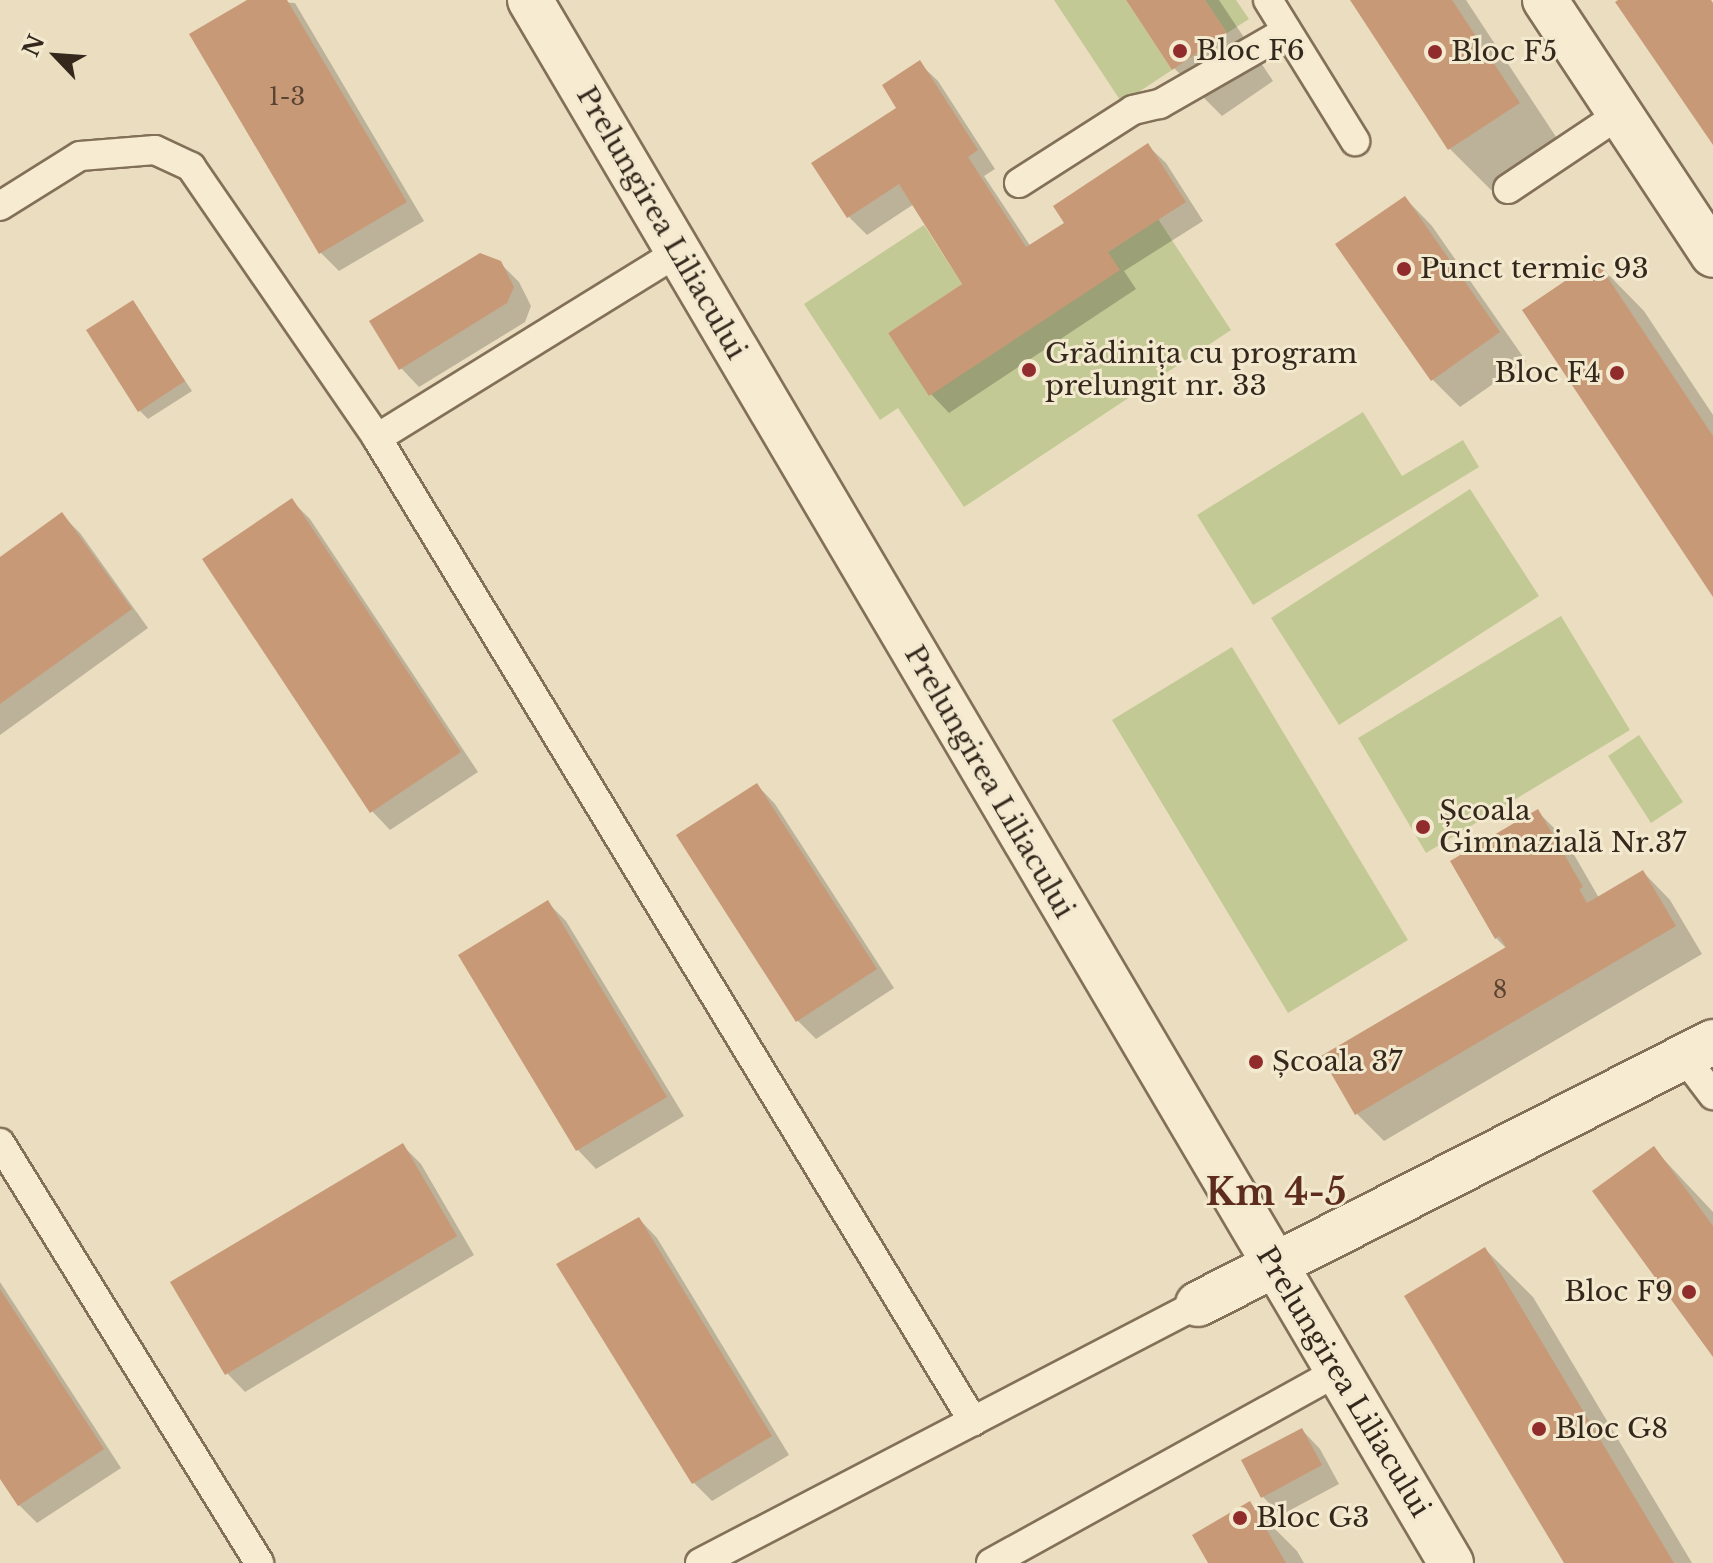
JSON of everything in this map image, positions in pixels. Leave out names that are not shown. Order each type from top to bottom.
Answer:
[{"type":"street","name":"Prelungirea Liliacului","points":[[530,0],[1451,1563]]},
{"type":"street","points":[[1545,0],[1713,255]]},
{"type":"street","points":[[1198,1304],[1698,1049]]},
{"type":"lane","points":[[1268,0],[1355,141]]},
{"type":"lane","points":[[1019,183],[1133,110],[1160,104],[1287,31]]},
{"type":"lane","points":[[1508,189],[1620,114]]},
{"type":"lane","points":[[0,206],[80,156],[155,150],[191,167],[377,438],[973,1421]]},
{"type":"lane","points":[[377,438],[678,252]]},
{"type":"lane","points":[[1698,1049],[1713,1095]]},
{"type":"lane","points":[[0,1143],[259,1563]]},
{"type":"lane","points":[[700,1563],[1198,1304]]},
{"type":"lane","points":[[991,1563],[1337,1372]]},
{"type":"green space","points":[[1054,0],[1126,0],[1172,70],[1122,103]]},
{"type":"green space","points":[[1205,0],[1236,0],[1249,19],[1227,33]]},
{"type":"green space","points":[[1158,219],[1231,330],[964,507],[898,408],[880,420],[804,304],[924,225],[962,284],[888,333],[930,395],[1108,252]]},
{"type":"green space","points":[[1363,412],[1402,476],[1463,440],[1479,467],[1253,605],[1197,515]]},
{"type":"green space","points":[[1470,489],[1539,596],[1339,725],[1271,618]]},
{"type":"green space","points":[[1561,616],[1630,730],[1426,853],[1358,738]]},
{"type":"green space","points":[[1232,647],[1408,940],[1288,1013],[1112,720]]},
{"type":"green space","points":[[1639,735],[1683,802],[1651,823],[1608,756]]},
{"type":"building","points":[[247,0],[287,0],[407,202],[319,254],[189,34]]},
{"type":"building","name":"Bloc F6","points":[[1126,0],[1205,0],[1227,33],[1172,70]]},
{"type":"building","name":"Bloc F5","points":[[1350,0],[1452,0],[1520,103],[1448,150]]},
{"type":"building","points":[[1711,0],[1713,3],[1713,145],[1615,2]]},
{"type":"building","points":[[920,60],[978,150],[968,157],[1026,247],[1064,223],[1053,206],[1148,143],[1186,202],[1108,252],[1120,270],[929,396],[888,333],[962,284],[899,184],[847,218],[811,163],[896,108],[882,85]]},
{"type":"building","name":"Punct termic 93","points":[[1405,196],[1500,332],[1431,381],[1335,244]]},
{"type":"building","points":[[480,253],[501,261],[514,287],[507,303],[399,370],[369,321]]},
{"type":"building","name":"Bloc F4","points":[[1596,260],[1713,436],[1713,597],[1522,310]]},
{"type":"building","points":[[133,300],[185,381],[138,412],[86,330]]},
{"type":"building","points":[[292,498],[461,752],[370,813],[202,559]]},
{"type":"building","points":[[62,512],[132,609],[0,704],[0,557]]},
{"type":"building","points":[[757,783],[877,969],[796,1022],[676,835]]},
{"type":"building","points":[[1538,809],[1583,887],[1579,889],[1587,903],[1643,870],[1676,926],[1355,1115],[1321,1056],[1506,947],[1499,936],[1495,939],[1450,861]]},
{"type":"building","points":[[548,900],[667,1097],[576,1151],[458,955]]},
{"type":"building","points":[[403,1143],[457,1236],[225,1375],[170,1282]]},
{"type":"building","name":"Bloc F9","points":[[1654,1146],[1713,1226],[1713,1357],[1592,1191]]},
{"type":"building","points":[[639,1217],[772,1436],[692,1484],[556,1264]]},
{"type":"building","name":"Bloc G8","points":[[1485,1247],[1674,1563],[1564,1563],[1404,1296]]},
{"type":"building","points":[[0,1289],[104,1449],[18,1506],[0,1479]]},
{"type":"building","points":[[1302,1428],[1322,1465],[1261,1498],[1241,1460]]},
{"type":"building","name":"Bloc G3","points":[[1250,1501],[1286,1563],[1208,1563],[1192,1535]]},
{"type":"place","name":"Bloc F6","points":[[1180,51]]},
{"type":"place","name":"Bloc F5","points":[[1435,52]]},
{"type":"place","name":"Punct termic 93","points":[[1404,269]]},
{"type":"place","name":"Grădinița cu program prelungit nr. 33","points":[[1029,370]]},
{"type":"place","name":"Bloc F4","points":[[1617,373]]},
{"type":"place","name":"Școala Gimnazială Nr.37","points":[[1423,827]]},
{"type":"place","name":"Școala 37","points":[[1256,1062]]},
{"type":"place","name":"Bloc F9","points":[[1689,1292]]},
{"type":"place","name":"Bloc G8","points":[[1539,1429]]},
{"type":"place","name":"Bloc G3","points":[[1240,1518]]},
{"type":"district","name":"Km 4-5","points":[[1276,1193]]}]
